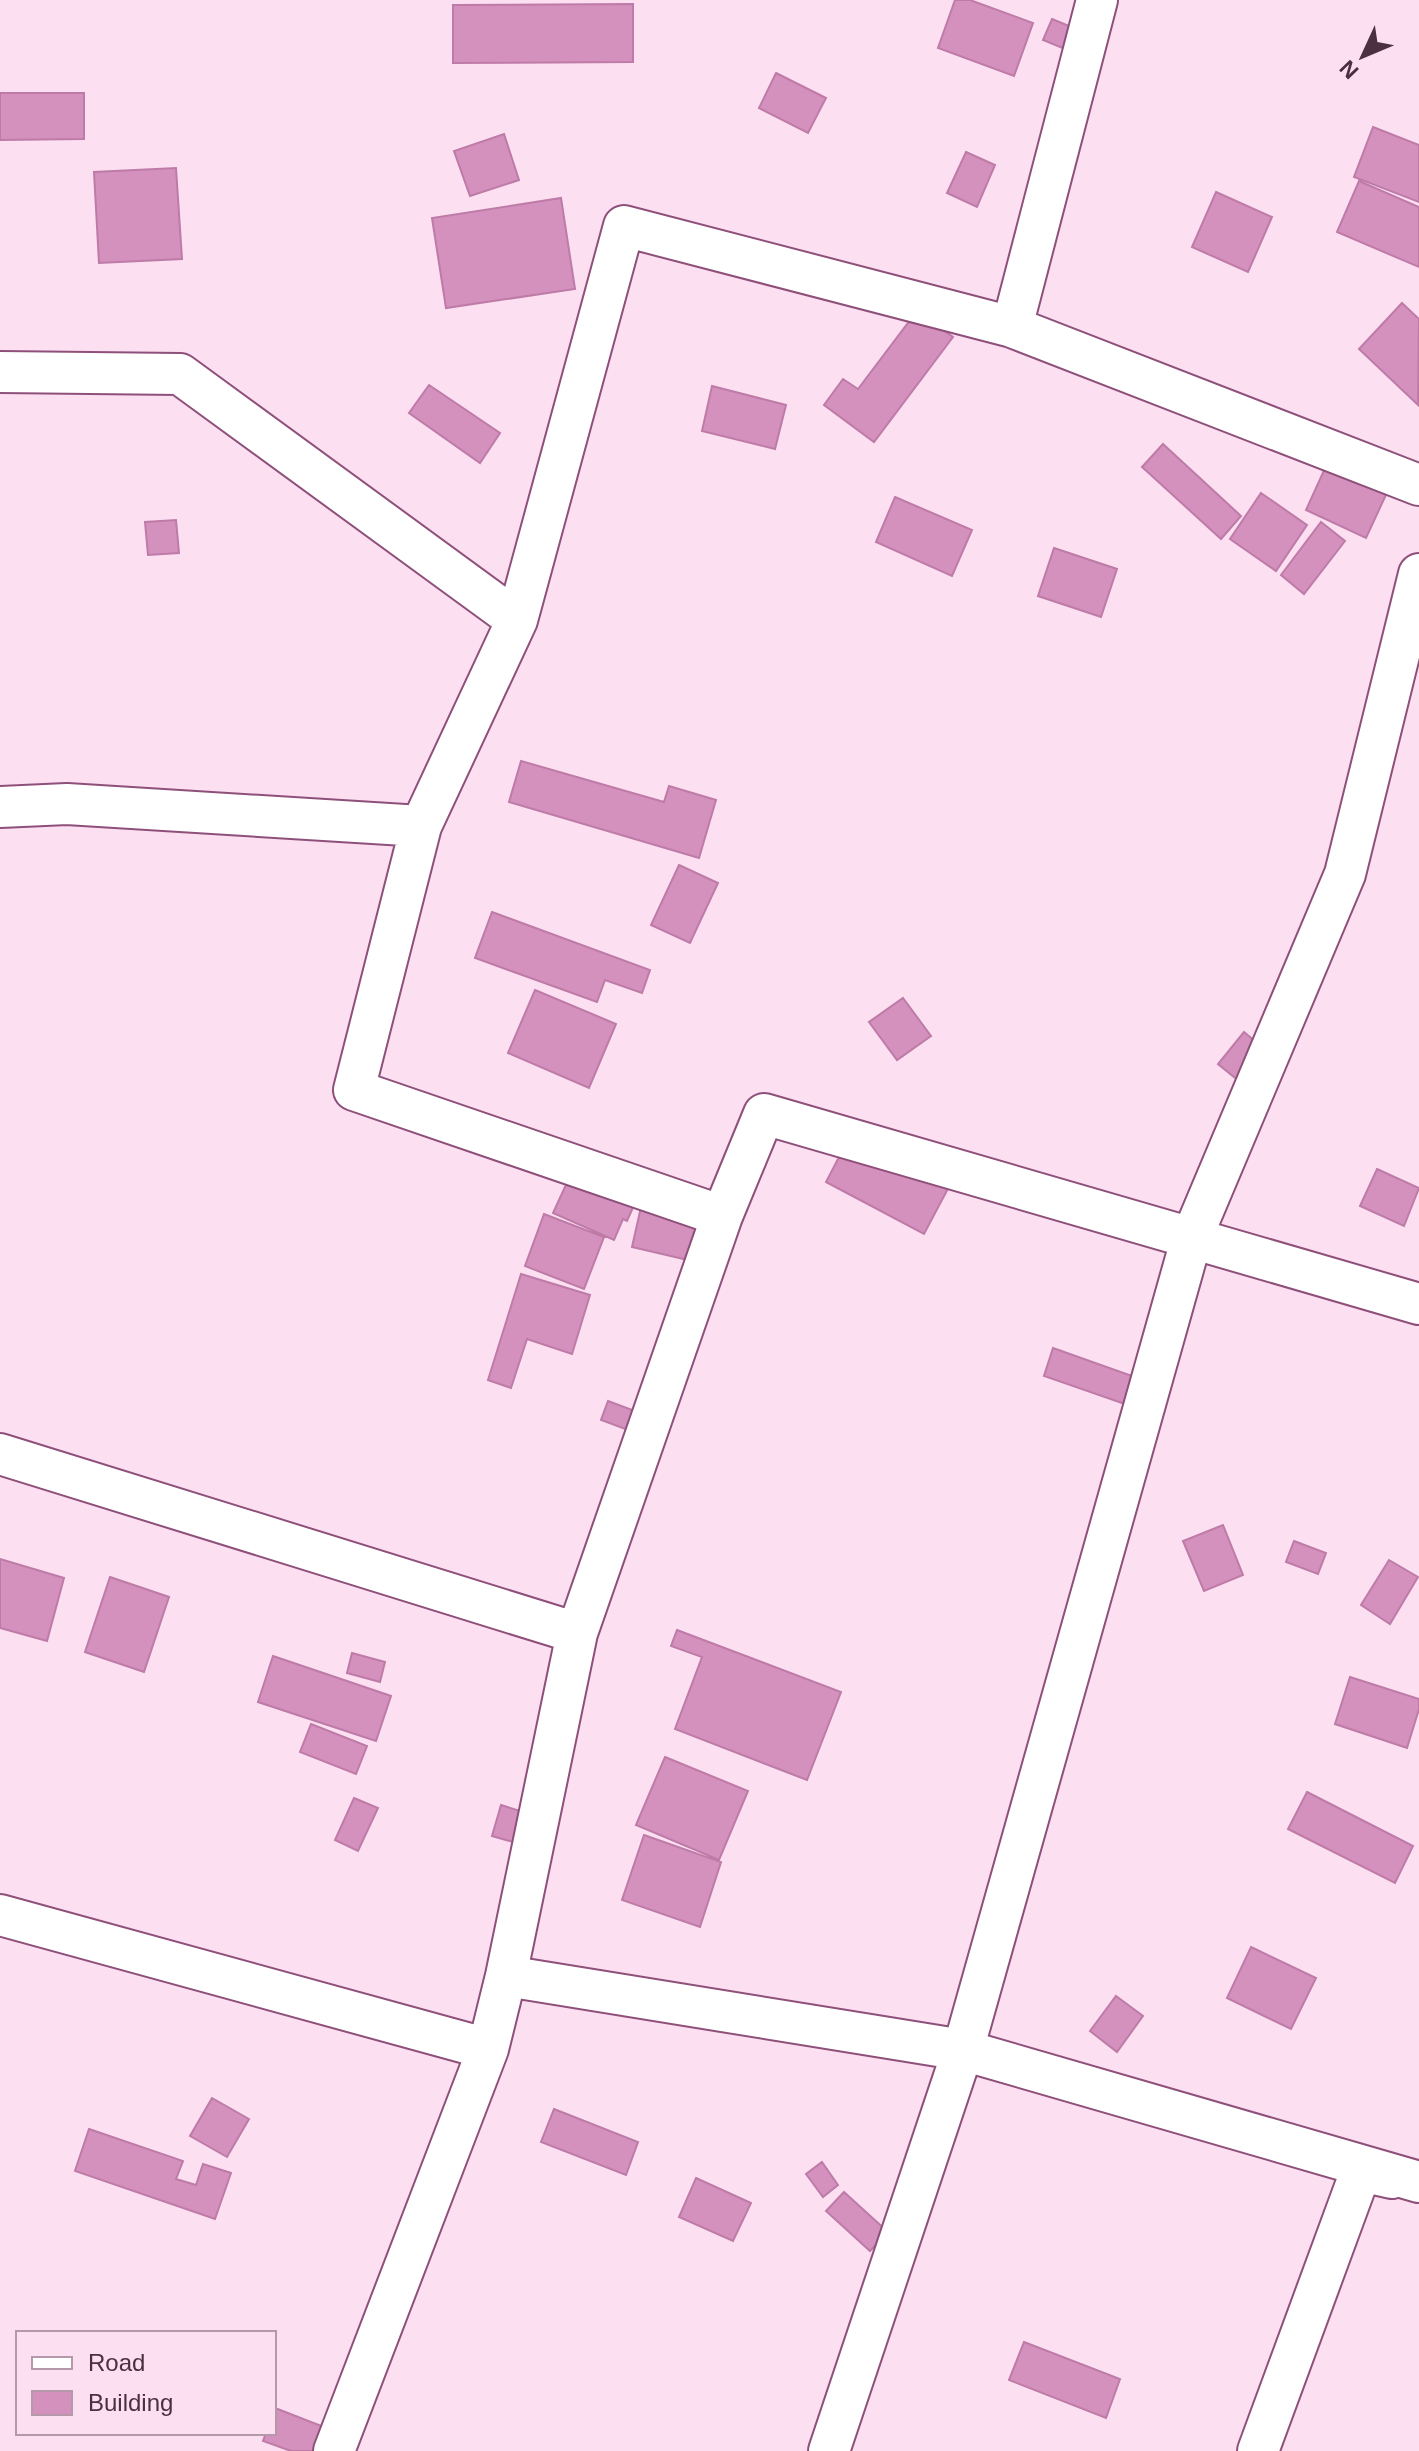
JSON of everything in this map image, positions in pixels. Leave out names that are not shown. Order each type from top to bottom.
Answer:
[{"type":"street","points":[[1012,327],[1097,0]]},
{"type":"street","points":[[722,1216],[354,1090],[421,826],[517,620],[624,226],[1012,327],[1419,485]]},
{"type":"street","points":[[0,372],[180,374],[517,620]]},
{"type":"street","points":[[829,2451],[963,2050],[1192,1237],[1345,874],[1419,574]]},
{"type":"street","points":[[0,807],[67,804],[421,826]]},
{"type":"street","points":[[334,2451],[488,2049],[577,1633],[722,1216],[764,1114],[1419,1304]]},
{"type":"street","points":[[0,1454],[577,1633]]},
{"type":"street","points":[[0,1915],[488,2049]]},
{"type":"street","points":[[506,1976],[963,2050],[1419,2183]]},
{"type":"street","points":[[1258,2451],[1361,2171],[1419,2183]]},
{"type":"building","points":[[955,0],[970,0],[1033,23],[1014,76],[938,48]]},
{"type":"building","points":[[633,4],[633,62],[453,63],[453,5]]},
{"type":"building","points":[[1052,19],[1086,33],[1077,54],[1043,40]]},
{"type":"building","points":[[776,73],[826,98],[808,133],[759,108]]},
{"type":"building","points":[[0,93],[84,93],[84,139],[0,140]]},
{"type":"building","points":[[1373,127],[1419,145],[1419,202],[1354,177]]},
{"type":"building","points":[[504,134],[519,180],[470,196],[454,151]]},
{"type":"building","points":[[966,152],[995,165],[977,207],[947,193]]},
{"type":"building","points":[[176,168],[182,259],[99,263],[94,172]]},
{"type":"building","points":[[1359,181],[1419,207],[1419,267],[1337,232]]},
{"type":"building","points":[[1216,192],[1272,217],[1248,272],[1192,247]]},
{"type":"building","points":[[561,198],[575,289],[446,308],[432,218]]},
{"type":"building","points":[[1402,303],[1419,319],[1418,405],[1359,349]]},
{"type":"building","points":[[917,311],[953,337],[874,442],[824,405],[843,379],[858,389]]},
{"type":"building","points":[[429,385],[500,433],[480,463],[409,413]]},
{"type":"building","points":[[712,386],[786,405],[775,449],[702,431]]},
{"type":"building","points":[[1163,444],[1241,516],[1221,539],[1142,467]]},
{"type":"building","points":[[1331,455],[1391,484],[1366,538],[1306,510]]},
{"type":"building","points":[[1261,493],[1307,525],[1276,571],[1230,539]]},
{"type":"building","points":[[895,497],[972,530],[952,576],[876,542]]},
{"type":"building","points":[[176,520],[179,553],[148,555],[145,522]]},
{"type":"building","points":[[1321,522],[1345,541],[1304,594],[1281,575]]},
{"type":"building","points":[[1054,548],[1117,569],[1101,617],[1038,596]]},
{"type":"building","points":[[521,761],[664,802],[669,786],[716,800],[699,858],[509,802]]},
{"type":"building","points":[[679,865],[718,883],[690,943],[651,925]]},
{"type":"building","points":[[492,912],[650,970],[642,993],[605,980],[597,1002],[475,958]]},
{"type":"building","points":[[535,990],[616,1024],[589,1088],[508,1053]]},
{"type":"building","points":[[903,998],[931,1036],[897,1060],[869,1022]]},
{"type":"building","points":[[1244,1032],[1280,1062],[1255,1094],[1218,1064]]},
{"type":"building","points":[[853,1130],[951,1183],[924,1234],[826,1182]]},
{"type":"building","points":[[575,1165],[639,1194],[614,1240],[553,1213]]},
{"type":"building","points":[[1377,1169],[1419,1188],[1404,1226],[1360,1206]]},
{"type":"building","points":[[646,1185],[719,1202],[705,1264],[632,1247]]},
{"type":"building","points":[[544,1214],[604,1237],[584,1289],[525,1266]]},
{"type":"building","points":[[521,1274],[590,1295],[572,1354],[527,1339],[511,1388],[488,1380]]},
{"type":"building","points":[[1053,1348],[1152,1383],[1142,1410],[1044,1376]]},
{"type":"building","points":[[608,1401],[643,1414],[636,1433],[601,1420]]},
{"type":"building","points":[[1223,1525],[1243,1575],[1204,1591],[1183,1541]]},
{"type":"building","points":[[1294,1541],[1326,1553],[1318,1574],[1286,1562]]},
{"type":"building","points":[[0,1559],[64,1578],[47,1641],[0,1628]]},
{"type":"building","points":[[1389,1560],[1418,1577],[1390,1624],[1361,1605]]},
{"type":"building","points":[[110,1577],[169,1597],[144,1672],[85,1652]]},
{"type":"building","points":[[677,1630],[841,1692],[807,1780],[675,1729],[702,1657],[671,1646]]},
{"type":"building","points":[[352,1653],[385,1662],[380,1682],[347,1673]]},
{"type":"building","points":[[273,1656],[391,1696],[376,1741],[258,1702]]},
{"type":"building","points":[[1350,1677],[1419,1699],[1407,1748],[1335,1724]]},
{"type":"building","points":[[311,1724],[367,1746],[356,1774],[300,1752]]},
{"type":"building","points":[[665,1757],[748,1791],[719,1860],[636,1825]]},
{"type":"building","points":[[1307,1792],[1413,1846],[1395,1883],[1288,1829]]},
{"type":"building","points":[[354,1798],[378,1808],[358,1851],[335,1840]]},
{"type":"building","points":[[501,1805],[536,1816],[527,1846],[492,1836]]},
{"type":"building","points":[[644,1835],[721,1862],[700,1927],[622,1900]]},
{"type":"building","points":[[1251,1947],[1316,1978],[1291,2029],[1227,1998]]},
{"type":"building","points":[[1116,1996],[1143,2016],[1117,2052],[1090,2031]]},
{"type":"building","points":[[212,2098],[249,2119],[227,2157],[190,2136]]},
{"type":"building","points":[[554,2109],[638,2142],[626,2175],[541,2142]]},
{"type":"building","points":[[89,2129],[183,2161],[176,2179],[196,2185],[203,2164],[231,2173],[215,2219],[75,2171]]},
{"type":"building","points":[[822,2162],[838,2185],[823,2197],[806,2174]]},
{"type":"building","points":[[696,2178],[751,2203],[733,2241],[679,2217]]},
{"type":"building","points":[[844,2192],[888,2232],[870,2251],[826,2211]]},
{"type":"building","points":[[1024,2342],[1120,2379],[1106,2418],[1009,2380]]},
{"type":"building","points":[[276,2408],[337,2432],[330,2451],[291,2451],[263,2441],[265,2435],[276,2435]]}]
